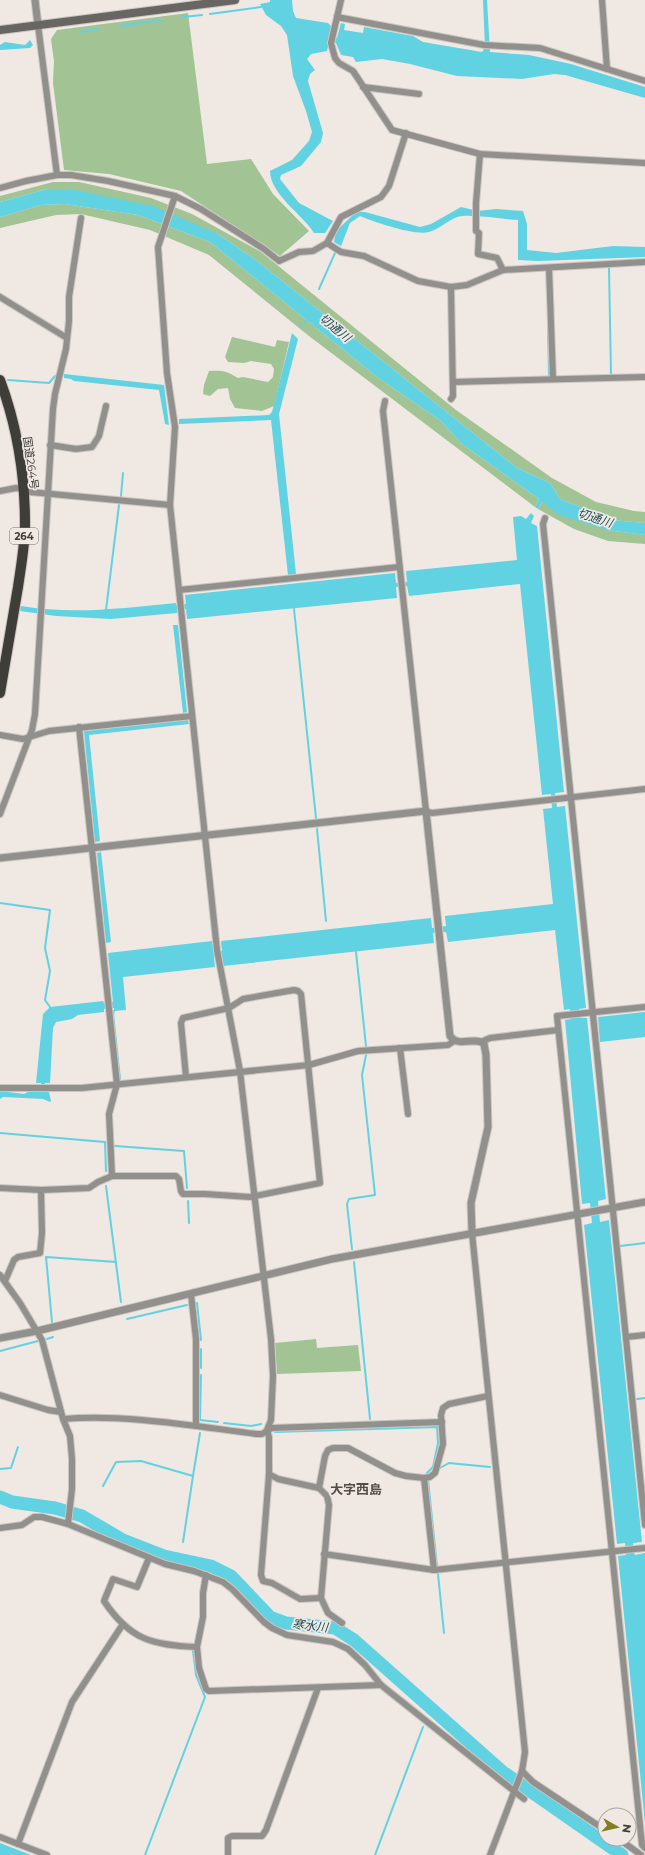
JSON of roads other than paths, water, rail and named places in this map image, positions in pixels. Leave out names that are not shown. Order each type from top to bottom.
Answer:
[{"type":"highway","name":"国道264号","points":[[0,380],[14,429],[23,489],[25,525],[22,558],[0,693]]},
{"type":"main road","points":[[0,30],[235,0]]},
{"type":"street","points":[[35,0],[57,175]]},
{"type":"street","points":[[341,0],[331,43],[335,58],[339,63],[353,71],[392,130],[480,154],[645,163]]},
{"type":"street","points":[[602,0],[607,69]]},
{"type":"street","points":[[337,17],[487,46],[540,48],[645,81]]},
{"type":"street","points":[[363,87],[419,94]]},
{"type":"street","points":[[0,188],[57,175],[71,175],[108,181],[175,198],[201,209],[264,249],[278,261],[299,252],[313,251],[327,242],[340,218],[381,197],[389,186],[406,133]]},
{"type":"street","points":[[480,154],[476,209],[476,231],[479,232],[478,254],[497,258],[503,270]]},
{"type":"street","points":[[175,198],[158,247],[167,367],[175,427],[170,505],[217,950],[240,1071],[272,1339],[273,1376],[271,1420],[267,1430],[269,1437],[269,1474],[261,1575],[263,1581],[272,1583],[300,1599],[321,1598]]},
{"type":"street","points":[[0,814],[30,736],[35,714],[50,446],[55,394],[67,338],[69,297],[81,218]]},
{"type":"street","points":[[327,242],[342,252],[364,256],[418,281],[451,287],[467,284],[503,270],[645,262]]},
{"type":"street","points":[[549,268],[553,379]]},
{"type":"street","points":[[451,287],[452,399]]},
{"type":"street","points":[[0,297],[67,338]]},
{"type":"street","points":[[453,382],[645,377]]},
{"type":"street","points":[[385,401],[383,411],[399,567],[450,1036],[454,1041]]},
{"type":"street","points":[[50,446],[76,449],[92,447],[99,436],[106,406]]},
{"type":"street","points":[[0,491],[23,489],[30,492],[170,505]]},
{"type":"street","points":[[545,518],[543,524],[594,1012],[645,1526]]},
{"type":"street","points":[[179,590],[399,567]]},
{"type":"street","points":[[0,735],[23,739],[49,731],[192,716]]},
{"type":"street","points":[[79,727],[117,1084],[110,1114],[112,1176]]},
{"type":"street","points":[[0,858],[426,812],[432,813],[550,801],[645,789]]},
{"type":"street","points":[[0,1188],[41,1190],[89,1188],[112,1176],[176,1176],[179,1179],[181,1191],[184,1194],[256,1196],[320,1183],[309,1065],[300,994],[298,991],[294,990],[243,999],[229,1008],[183,1018],[182,1023],[186,1077]]},
{"type":"street","points":[[645,1007],[558,1016],[558,1030],[578,1214],[611,1552],[642,1845],[645,1848]]},
{"type":"street","points":[[0,1088],[82,1088],[309,1065],[358,1051],[448,1044],[454,1041],[481,1042],[490,1038],[558,1030]]},
{"type":"street","points":[[481,1042],[484,1044],[486,1055],[488,1127],[471,1203],[472,1233],[525,1752],[521,1772],[490,1855]]},
{"type":"street","points":[[400,1048],[408,1114]]},
{"type":"street","points":[[5,1281],[14,1260],[18,1257],[40,1253],[42,1233],[41,1190]]},
{"type":"street","points":[[0,1338],[36,1331],[332,1259],[645,1202]]},
{"type":"street","points":[[0,1275],[20,1302],[42,1340],[63,1419],[70,1436],[72,1459],[68,1522]]},
{"type":"street","points":[[191,1294],[196,1339],[196,1426]]},
{"type":"street","points":[[626,1337],[645,1335]]},
{"type":"street","points":[[0,1395],[48,1410],[61,1412]]},
{"type":"street","points":[[319,1488],[325,1456],[328,1450],[333,1448],[348,1448],[394,1473],[424,1478],[430,1477],[435,1473],[443,1444],[441,1414],[443,1408],[450,1404],[488,1396]]},
{"type":"street","points":[[63,1419],[93,1417],[196,1426],[257,1434],[262,1434],[272,1428],[442,1422]]},
{"type":"street","points":[[269,1474],[278,1479],[319,1488],[327,1496],[329,1504],[321,1598],[328,1613],[342,1624]]},
{"type":"street","points":[[424,1478],[434,1570]]},
{"type":"street","points":[[0,1528],[22,1524],[34,1517],[68,1522],[149,1558],[206,1575],[223,1582],[232,1589],[254,1613],[272,1628],[287,1635],[321,1639],[333,1642],[348,1649],[365,1665],[381,1685],[524,1799]]},
{"type":"street","points":[[324,1554],[434,1570],[645,1548]]},
{"type":"street","points":[[149,1558],[137,1588],[113,1579],[104,1601],[128,1631],[147,1640],[167,1645],[197,1647]]},
{"type":"street","points":[[206,1575],[203,1593],[203,1617],[197,1647],[199,1668],[206,1689],[209,1691],[381,1685]]},
{"type":"street","points":[[18,1844],[72,1702],[123,1624]]},
{"type":"street","points":[[228,1855],[228,1838],[232,1836],[262,1836],[266,1830],[318,1688]]},
{"type":"street","points":[[521,1772],[533,1782],[597,1825]]},
{"type":"street","points":[[0,1837],[47,1855]]},
{"type":"street","points":[[630,1847],[640,1855]]},
{"type":"water","points":[[270,0],[292,0],[293,11],[296,18],[328,23],[331,26],[330,37],[337,38],[341,23],[345,24],[344,30],[363,33],[364,27],[413,36],[423,42],[482,52],[485,47],[483,0],[487,0],[490,52],[529,55],[571,64],[645,87],[645,98],[565,75],[554,74],[522,79],[457,76],[410,64],[382,59],[356,62],[353,57],[341,55],[336,43],[329,42],[327,51],[311,54],[307,59],[315,70],[310,74],[308,81],[323,133],[321,142],[301,166],[281,175],[280,179],[299,203],[333,221],[325,233],[314,233],[281,196],[271,180],[270,171],[292,160],[309,141],[312,132],[293,76],[287,35],[281,26],[266,15],[260,4],[270,2]]},
{"type":"water","points":[[30,40],[33,45],[30,48],[0,50],[0,45],[5,42],[25,45]]},
{"type":"water","name":"切通川","points":[[47,189],[75,190],[153,206],[218,234],[256,260],[517,468],[550,483],[560,499],[612,520],[645,523],[645,535],[607,530],[559,515],[542,502],[538,509],[535,507],[539,499],[462,444],[441,421],[377,377],[210,242],[138,215],[65,204],[41,205],[0,217],[0,202]]},
{"type":"water","points":[[461,207],[478,211],[496,209],[523,211],[527,224],[527,250],[556,253],[613,246],[645,247],[645,257],[538,261],[518,260],[518,220],[476,216],[458,217],[429,232],[423,233],[394,228],[360,216],[350,223],[341,246],[334,242],[336,231],[356,212],[365,212],[420,227],[431,224]]},
{"type":"water","points":[[292,333],[298,339],[279,414],[296,574],[288,575],[271,420],[179,424],[179,419],[269,415],[272,412]]},
{"type":"water","points":[[64,374],[164,385],[169,425],[165,424],[159,390],[74,381],[64,378]]},
{"type":"water","points":[[531,513],[534,516],[531,523],[537,526],[564,792],[555,793],[557,807],[565,806],[586,1008],[579,1009],[580,1018],[587,1018],[606,1199],[598,1201],[600,1222],[609,1220],[642,1542],[633,1543],[634,1553],[635,1555],[645,1553],[645,1823],[618,1556],[626,1555],[625,1543],[617,1544],[584,1225],[592,1223],[590,1203],[582,1204],[565,1020],[571,1019],[570,1009],[564,1010],[555,930],[448,942],[446,932],[433,933],[434,943],[223,966],[222,956],[214,957],[215,967],[123,977],[126,1010],[114,1011],[114,1008],[104,1009],[104,1012],[78,1015],[72,1019],[56,1022],[53,1028],[50,1083],[45,1083],[45,1092],[49,1092],[50,1102],[43,1099],[3,1097],[0,1099],[0,1091],[24,1094],[28,1092],[41,1092],[41,1083],[36,1083],[43,1014],[50,1007],[103,1001],[104,1003],[113,1002],[108,953],[212,941],[214,952],[222,951],[221,941],[431,918],[432,928],[446,926],[445,916],[553,904],[543,809],[552,808],[551,794],[542,795],[520,584],[409,596],[407,586],[396,587],[397,598],[187,619],[186,609],[177,610],[177,613],[111,619],[56,616],[20,611],[21,606],[40,609],[98,610],[176,603],[176,605],[186,604],[185,595],[395,573],[396,583],[407,582],[406,571],[517,560],[513,517],[521,516],[526,519]]},
{"type":"water","points":[[173,625],[178,625],[187,712],[183,713]]},
{"type":"water","points":[[188,720],[189,724],[89,735],[100,841],[95,842],[84,731]]},
{"type":"water","points":[[101,852],[111,942],[106,943],[97,853]]},
{"type":"water","points":[[645,1012],[645,1037],[600,1042],[598,1017]]},
{"type":"water","points":[[0,1843],[31,1855],[0,1855]]},
{"type":"waterway","points":[[210,14],[261,7]]},
{"type":"waterway","points":[[183,17],[202,15]]},
{"type":"waterway","points":[[121,26],[161,20]]},
{"type":"waterway","points":[[80,32],[98,29]]},
{"type":"waterway","points":[[319,289],[335,253]]},
{"type":"waterway","points":[[609,267],[611,375]]},
{"type":"waterway","points":[[300,327],[307,320]]},
{"type":"waterway","points":[[548,327],[549,375]]},
{"type":"waterway","points":[[8,380],[49,383],[55,376]]},
{"type":"waterway","points":[[121,496],[123,473]]},
{"type":"waterway","points":[[106,610],[119,505]]},
{"type":"waterway","points":[[294,609],[316,818]]},
{"type":"waterway","points":[[317,829],[326,921]]},
{"type":"waterway","points":[[0,903],[50,910],[45,948],[50,971],[45,1000],[50,1007]]},
{"type":"waterway","points":[[356,952],[366,1046]]},
{"type":"waterway","points":[[114,1011],[113,1014],[120,1079]]},
{"type":"waterway","points":[[352,1249],[347,1204],[349,1199],[375,1195],[362,1075],[366,1055]]},
{"type":"waterway","points":[[0,1133],[105,1142],[106,1171]]},
{"type":"waterway","points":[[115,1146],[184,1151],[187,1188]]},
{"type":"waterway","points":[[106,1186],[121,1302]]},
{"type":"waterway","points":[[188,1201],[189,1223]]},
{"type":"waterway","points":[[620,1246],[645,1243]]},
{"type":"waterway","points":[[52,1322],[46,1257],[116,1262]]},
{"type":"waterway","points":[[354,1262],[370,1419]]},
{"type":"waterway","points":[[197,1303],[201,1340]]},
{"type":"waterway","points":[[127,1319],[187,1305]]},
{"type":"waterway","points":[[47,1339],[53,1337]]},
{"type":"waterway","points":[[0,1351],[38,1341]]},
{"type":"waterway","points":[[201,1349],[201,1368]]},
{"type":"waterway","points":[[201,1375],[200,1420],[218,1422]]},
{"type":"waterway","points":[[637,1399],[645,1398]]},
{"type":"waterway","points":[[224,1423],[251,1426],[261,1424]]},
{"type":"waterway","points":[[275,1432],[437,1427],[438,1443],[433,1467],[427,1473]]},
{"type":"waterway","points":[[193,1476],[200,1433]]},
{"type":"waterway","points":[[0,1469],[11,1468],[18,1447]]},
{"type":"waterway","points":[[103,1486],[116,1462],[141,1461],[193,1476],[183,1542]]},
{"type":"waterway","points":[[440,1468],[449,1463],[490,1467]]},
{"type":"waterway","points":[[428,1480],[437,1566]]},
{"type":"waterway","name":"寒水川","points":[[0,1497],[12,1502],[55,1508],[82,1516],[123,1540],[164,1556],[211,1566],[231,1576],[270,1617],[286,1623],[335,1628],[354,1640],[503,1772],[622,1855]]},
{"type":"waterway","points":[[438,1574],[444,1633]]},
{"type":"waterway","points":[[145,1855],[205,1697],[196,1675],[193,1651]]},
{"type":"waterway","points":[[375,1855],[423,1727]]},
{"type":"district","name":"大字西島","points":[[356,1489]]}]
